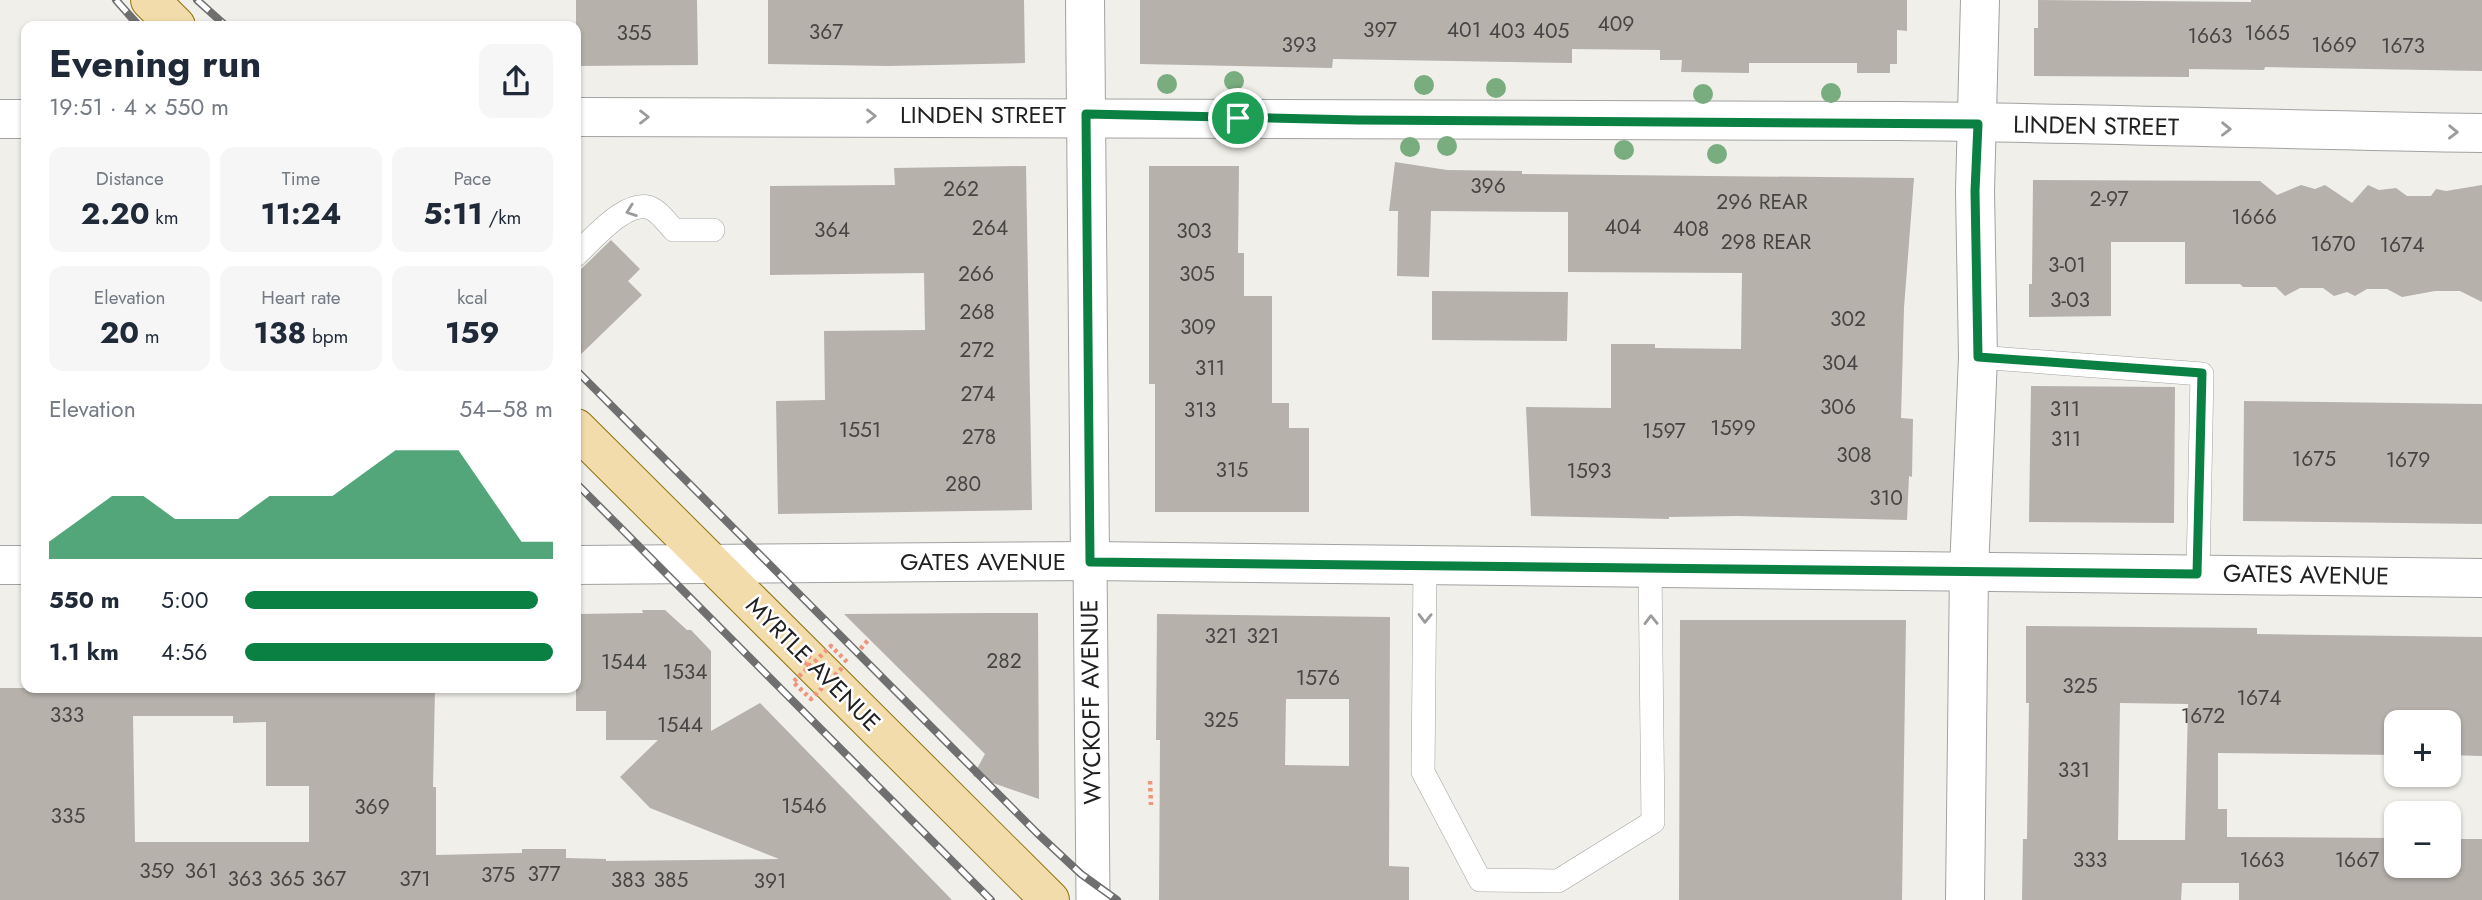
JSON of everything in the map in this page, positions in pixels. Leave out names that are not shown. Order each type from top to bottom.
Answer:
[{"type":"main road","points":[[150,0],[171,21]]},
{"type":"main road","name":"MYRTLE AVENUE","points":[[581,433],[1051,900]]},
{"type":"street","name":"WYCKOFF AVENUE","points":[[1085,0],[1093,900]]},
{"type":"street","points":[[1965,900],[1969,571],[1978,357],[1975,191],[1980,0]]},
{"type":"street","name":"LINDEN STREET","points":[[581,117],[1086,114],[1372,120],[1978,124],[2482,133]]},
{"type":"street","points":[[0,119],[21,119]]},
{"type":"street","name":"GATES AVENUE","points":[[581,565],[1090,562],[2482,578]]},
{"type":"street","points":[[0,565],[21,565]]},
{"type":"lane","points":[[581,250],[613,219],[638,206],[653,208],[674,230],[713,230]]},
{"type":"lane","points":[[1978,357],[2202,373],[2197,574]]},
{"type":"lane","points":[[1425,565],[1423,772],[1480,880],[1558,881],[1653,822],[1650,567]]},
{"type":"path","points":[[842,668],[811,699],[793,682],[831,646],[848,663]]},
{"type":"path","points":[[812,651],[806,664],[826,684]]},
{"type":"path","points":[[1150,782],[1152,804]]},
{"type":"building","points":[[576,0],[697,0],[698,65],[581,66],[581,21],[576,21]]},
{"type":"building","points":[[768,0],[1024,0],[1025,63],[888,66],[768,64]]},
{"type":"building","points":[[1140,0],[1907,0],[1907,31],[1897,30],[1897,64],[1890,64],[1890,73],[1857,73],[1857,63],[1749,63],[1749,73],[1681,72],[1682,60],[1660,60],[1660,50],[1572,49],[1572,63],[1333,59],[1332,68],[1140,64]]},
{"type":"building","points":[[2038,0],[2482,0],[2482,71],[2265,67],[2264,70],[2189,69],[2189,77],[2034,76],[2034,28],[2038,28]]},
{"type":"building","points":[[1395,162],[1447,170],[1522,171],[1522,174],[1914,178],[1904,308],[1901,418],[1913,419],[1912,477],[1909,476],[1907,520],[1738,516],[1669,519],[1531,516],[1526,407],[1611,408],[1611,344],[1655,344],[1655,348],[1741,349],[1742,273],[1568,272],[1568,212],[1431,211],[1429,277],[1397,276],[1398,211],[1389,211]]},
{"type":"building","points":[[1026,166],[1032,510],[778,514],[776,401],[825,400],[824,331],[925,330],[924,273],[770,275],[770,186],[895,185],[894,168]]},
{"type":"building","points":[[1149,166],[1239,166],[1238,253],[1244,253],[1244,296],[1272,296],[1272,403],[1289,403],[1289,428],[1309,428],[1309,512],[1155,512],[1155,384],[1149,384]]},
{"type":"building","points":[[2033,180],[2260,181],[2277,195],[2301,185],[2315,189],[2325,185],[2352,203],[2368,185],[2379,190],[2396,188],[2407,196],[2431,196],[2436,189],[2446,191],[2482,185],[2482,302],[2460,291],[2435,291],[2402,297],[2387,289],[2367,289],[2355,296],[2347,292],[2334,296],[2323,288],[2300,288],[2285,296],[2276,287],[2185,284],[2185,242],[2111,242],[2111,316],[2029,317]]},
{"type":"building","points":[[611,240],[640,269],[628,281],[642,295],[581,354],[581,269]]},
{"type":"building","points":[[1432,291],[1568,292],[1567,341],[1432,340]]},
{"type":"building","points":[[2031,386],[2175,387],[2174,523],[2029,522]]},
{"type":"building","points":[[2244,401],[2482,404],[2482,524],[2243,521]]},
{"type":"building","points":[[665,610],[687,630],[691,630],[711,651],[711,731],[760,703],[952,900],[0,900],[0,688],[21,688],[21,693],[435,693],[433,787],[436,787],[436,855],[566,849],[566,858],[606,861],[779,859],[650,808],[620,777],[658,740],[606,740],[606,711],[576,711],[576,693],[581,693],[581,614]],"holes":[[[133,716],[233,716],[233,723],[266,722],[266,786],[309,786],[309,842],[135,842]]]},
{"type":"building","points":[[1038,613],[1039,799],[973,776],[985,754],[844,614]]},
{"type":"building","points":[[1157,614],[1390,617],[1389,866],[1409,867],[1409,900],[1159,900],[1160,740],[1156,740]],"holes":[[[1286,699],[1349,699],[1349,766],[1285,765]]]},
{"type":"building","points":[[1680,620],[1906,620],[1902,900],[1679,900]]},
{"type":"building","points":[[2026,626],[2257,628],[2257,634],[2482,637],[2482,756],[2461,755],[2461,710],[2384,710],[2384,755],[2218,753],[2218,809],[2227,809],[2227,837],[2384,838],[2384,878],[2461,878],[2461,839],[2482,839],[2482,900],[2239,900],[2239,883],[2182,883],[2181,900],[2022,900],[2023,839],[2027,839],[2029,703],[2026,703]],"holes":[[[2120,703],[2188,704],[2185,840],[2118,840]]]},
{"type":"railway","points":[[116,0],[135,21]]},
{"type":"railway","points":[[197,0],[220,21]]},
{"type":"railway","points":[[581,375],[1037,833],[1081,874],[1117,900]]},
{"type":"railway","points":[[581,488],[991,900]]},
{"type":"route","points":[[1086,114],[1238,118],[1905,121],[1978,124],[1975,191],[1978,357],[2202,373],[2197,574],[1090,562],[1086,114]]}]
